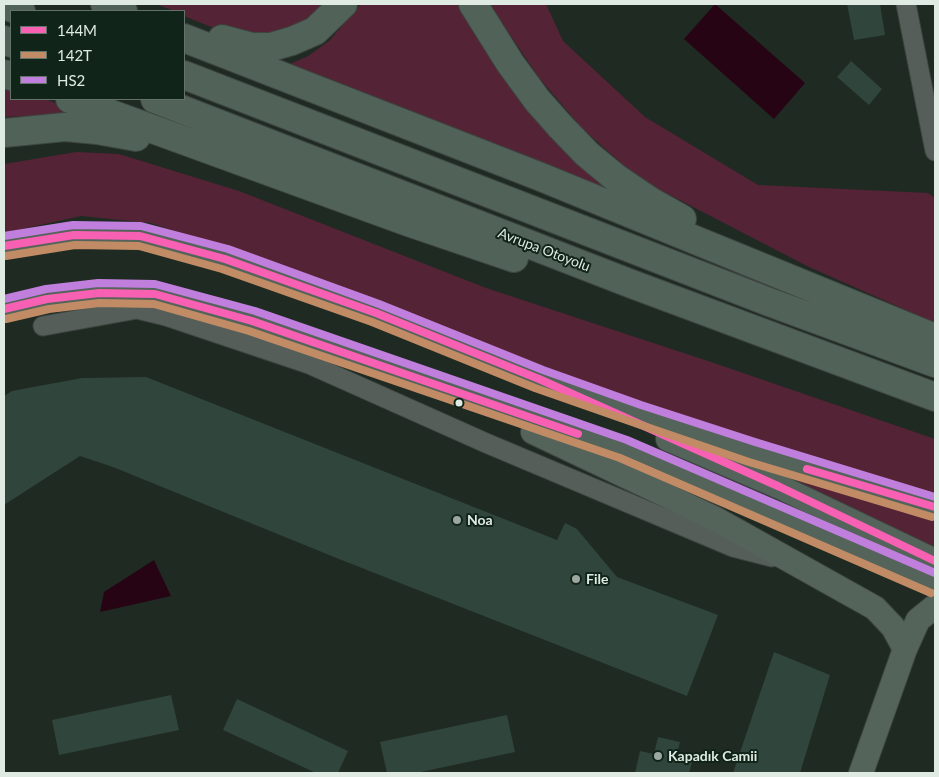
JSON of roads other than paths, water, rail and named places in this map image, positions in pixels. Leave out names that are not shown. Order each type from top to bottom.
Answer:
[{"type":"highway","points":[[4,4],[19,10]]},
{"type":"highway","points":[[105,4],[120,10]]},
{"type":"highway","points":[[185,26],[230,42],[252,47],[272,47],[315,31],[343,4]]},
{"type":"highway","points":[[473,4],[510,63],[537,100],[587,154],[616,178],[650,201],[742,248],[776,273]]},
{"type":"highway","points":[[185,38],[541,177],[935,338]]},
{"type":"highway","points":[[185,74],[769,302],[935,363]]},
{"type":"highway","points":[[73,100],[408,222],[572,278],[600,282],[629,283]]},
{"type":"highway","name":"Avrupa Otoyolu","points":[[158,100],[629,283],[935,397]]},
{"type":"highway","points":[[4,133],[64,128],[131,135],[182,149],[281,182],[318,188]]},
{"type":"main road","points":[[4,246],[74,234],[140,236],[234,262],[376,313],[539,379],[780,487],[935,561]]},
{"type":"main road","points":[[4,309],[47,299],[99,293],[155,294],[252,321],[624,449],[935,599]]},
{"type":"main road","points":[[539,379],[752,452],[935,507]]},
{"type":"main road","points":[[438,386],[714,518],[875,608],[893,627],[905,649]]},
{"type":"main road","points":[[875,608],[903,611],[935,599]]},
{"type":"main road","points":[[861,773],[905,649],[918,620],[935,599]]},
{"type":"street","points":[[906,4],[935,151]]},
{"type":"street","points":[[43,326],[137,309],[166,316],[309,364],[486,443],[733,547],[795,564]]},
{"type":"place","name":"Noa","points":[[457,520]]},
{"type":"place","name":"File","points":[[576,579]]},
{"type":"place","name":"Kapadık Camii","points":[[658,756]]}]
